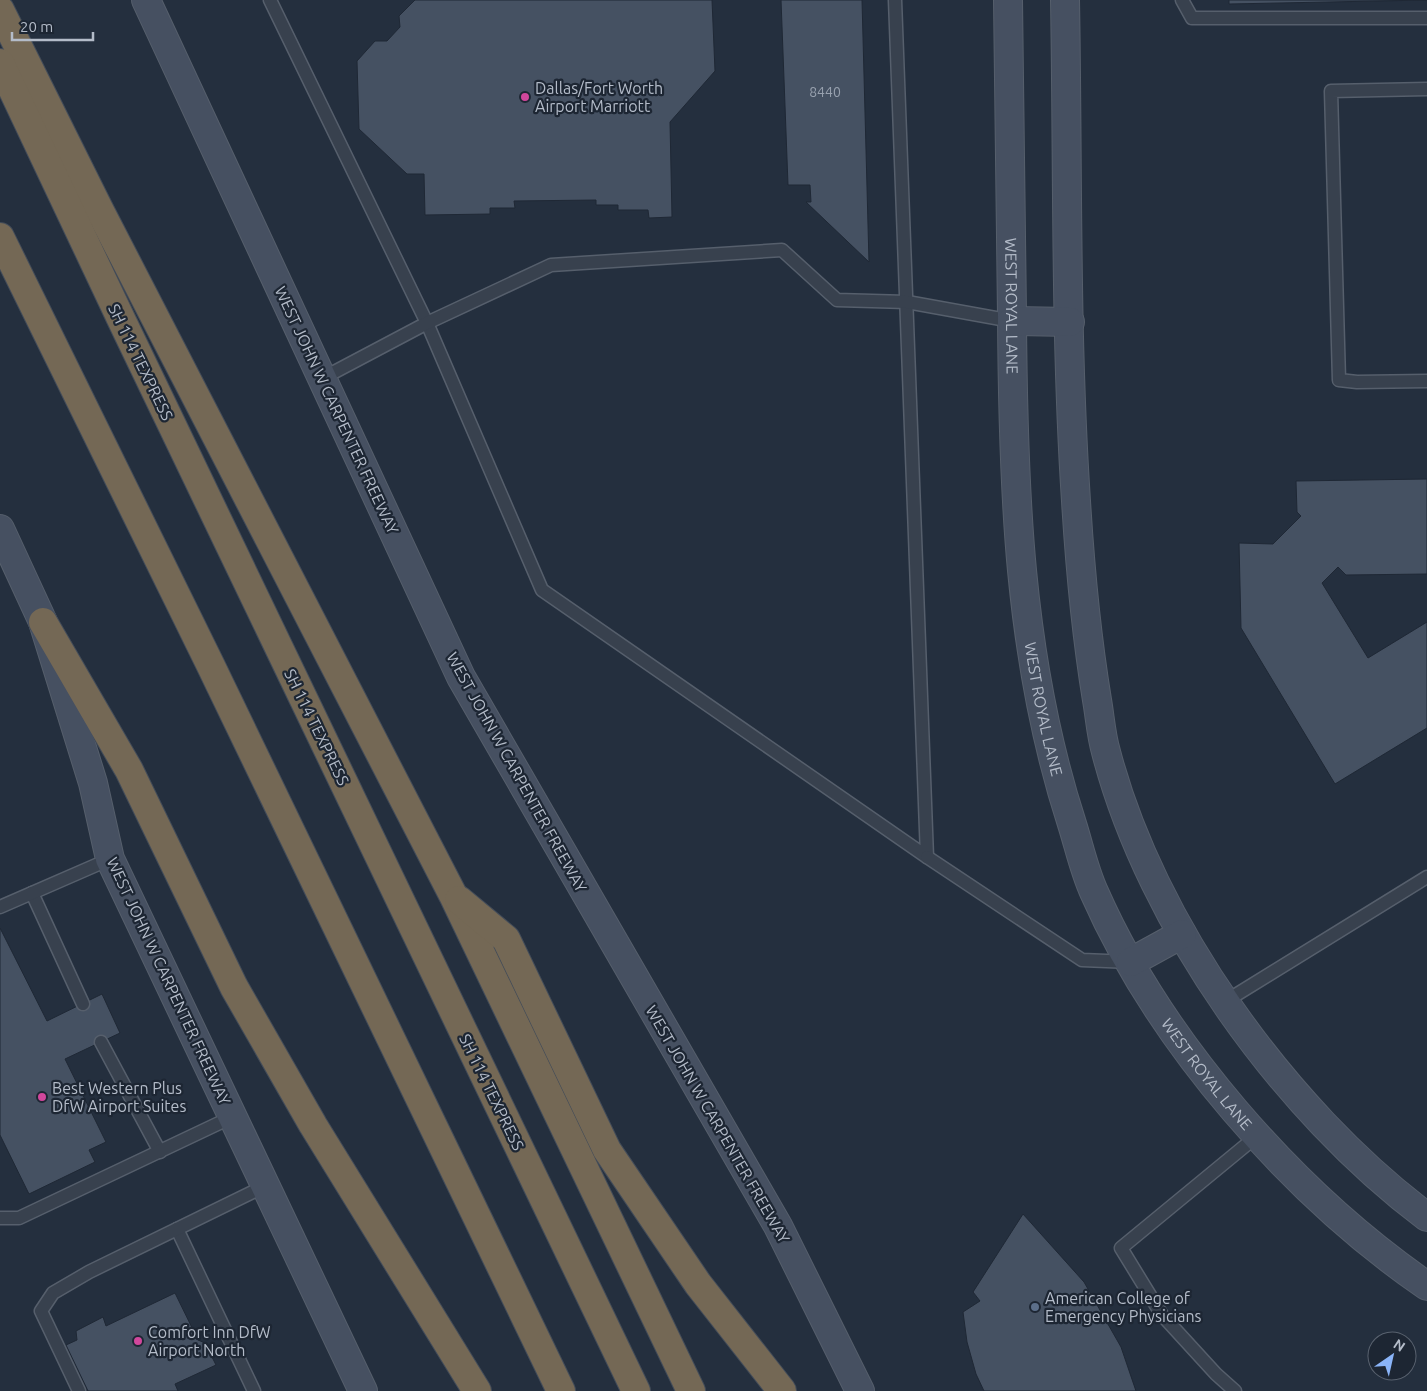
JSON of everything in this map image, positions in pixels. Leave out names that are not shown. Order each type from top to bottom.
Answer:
[{"type":"highway","points":[[0,10],[108,226],[453,895],[691,1391]]},
{"type":"highway","name":"SH 114 TEXPRESS","points":[[0,63],[126,330],[636,1391]]},
{"type":"highway","points":[[0,237],[210,664],[561,1391]]},
{"type":"highway","points":[[43,622],[129,770],[234,987],[313,1125],[477,1391]]},
{"type":"highway","points":[[453,895],[506,939],[607,1150],[698,1284],[782,1391]]},
{"type":"main road","name":"WEST JOHN W CARPENTER FREEWAY","points":[[146,0],[461,677],[778,1226],[860,1391]]},
{"type":"main road","name":"WEST ROYAL LANE","points":[[1008,0],[1012,321],[1017,499],[1024,595],[1034,675],[1061,792],[1093,890],[1131,962],[1181,1043],[1257,1136],[1318,1198],[1366,1239],[1427,1286]]},
{"type":"main road","points":[[1064,0],[1072,450],[1079,555],[1088,644],[1106,752],[1136,839],[1182,934],[1259,1049],[1307,1108],[1398,1195],[1427,1217]]},
{"type":"main road","points":[[1012,321],[1070,322]]},
{"type":"main road","name":"WEST JOHN W CARPENTER FREEWAY","points":[[0,529],[43,622],[93,783],[110,859],[363,1391]]},
{"type":"main road","points":[[1131,962],[1182,934]]},
{"type":"lane","points":[[895,0],[927,858]]},
{"type":"lane","points":[[1182,0],[1192,18],[1427,18]]},
{"type":"lane","points":[[275,2],[427,323],[542,590],[927,858],[1082,960],[1131,962]]},
{"type":"lane","points":[[1427,88],[1331,91],[1339,380],[1356,382],[1427,381]]},
{"type":"lane","points":[[322,378],[427,323],[551,265],[782,250],[837,300],[906,302],[1012,321]]},
{"type":"lane","points":[[0,907],[110,859]]},
{"type":"lane","points":[[1226,1001],[1427,878]]},
{"type":"lane","points":[[32,893],[83,1004]]},
{"type":"lane","points":[[101,1042],[160,1152]]},
{"type":"lane","points":[[0,1218],[19,1218],[232,1117]]},
{"type":"lane","points":[[1235,1391],[1216,1374],[1162,1315],[1121,1248],[1257,1136]]},
{"type":"lane","points":[[79,1391],[41,1311],[53,1293],[265,1186]]},
{"type":"lane","points":[[177,1229],[254,1391]]},
{"type":"building","name":"Dallas/Fort Worth Airport Marriott","points":[[415,0],[712,0],[715,71],[670,122],[672,217],[649,218],[648,210],[618,210],[618,205],[596,205],[596,200],[514,201],[515,208],[490,208],[490,214],[425,215],[424,174],[407,174],[359,129],[357,61],[375,41],[387,41],[400,27],[399,16]]},
{"type":"building","points":[[781,0],[862,0],[869,262],[806,202],[811,202],[810,185],[788,185]]},
{"type":"building","points":[[1229,0],[1427,0],[1229,4]]},
{"type":"building","points":[[1427,479],[1427,574],[1346,575],[1338,567],[1322,583],[1368,658],[1427,622],[1427,728],[1335,784],[1241,628],[1239,543],[1273,544],[1301,516],[1297,512],[1296,481]]},
{"type":"building","name":"Best Western Plus DfW Airport Suites","points":[[0,928],[47,1021],[102,994],[120,1033],[65,1059],[106,1142],[89,1150],[95,1162],[29,1194],[0,1135]]},
{"type":"building","name":"American College of Emergency Physicians","points":[[1023,1214],[1084,1282],[1121,1347],[1136,1391],[984,1391],[976,1374],[967,1342],[963,1312],[980,1301],[973,1292]]},
{"type":"building","name":"Comfort Inn DfW Airport North","points":[[175,1293],[198,1340],[205,1343],[216,1365],[175,1384],[178,1391],[88,1391],[66,1345],[77,1340],[76,1331],[103,1317],[106,1326]]},
{"type":"place","name":"Dallas/Fort Worth Airport Marriott","points":[[525,97]]},
{"type":"place","name":"Best Western Plus DfW Airport Suites","points":[[42,1097]]},
{"type":"place","name":"American College of Emergency Physicians","points":[[1035,1307]]},
{"type":"place","name":"Comfort Inn DfW Airport North","points":[[138,1341]]}]
